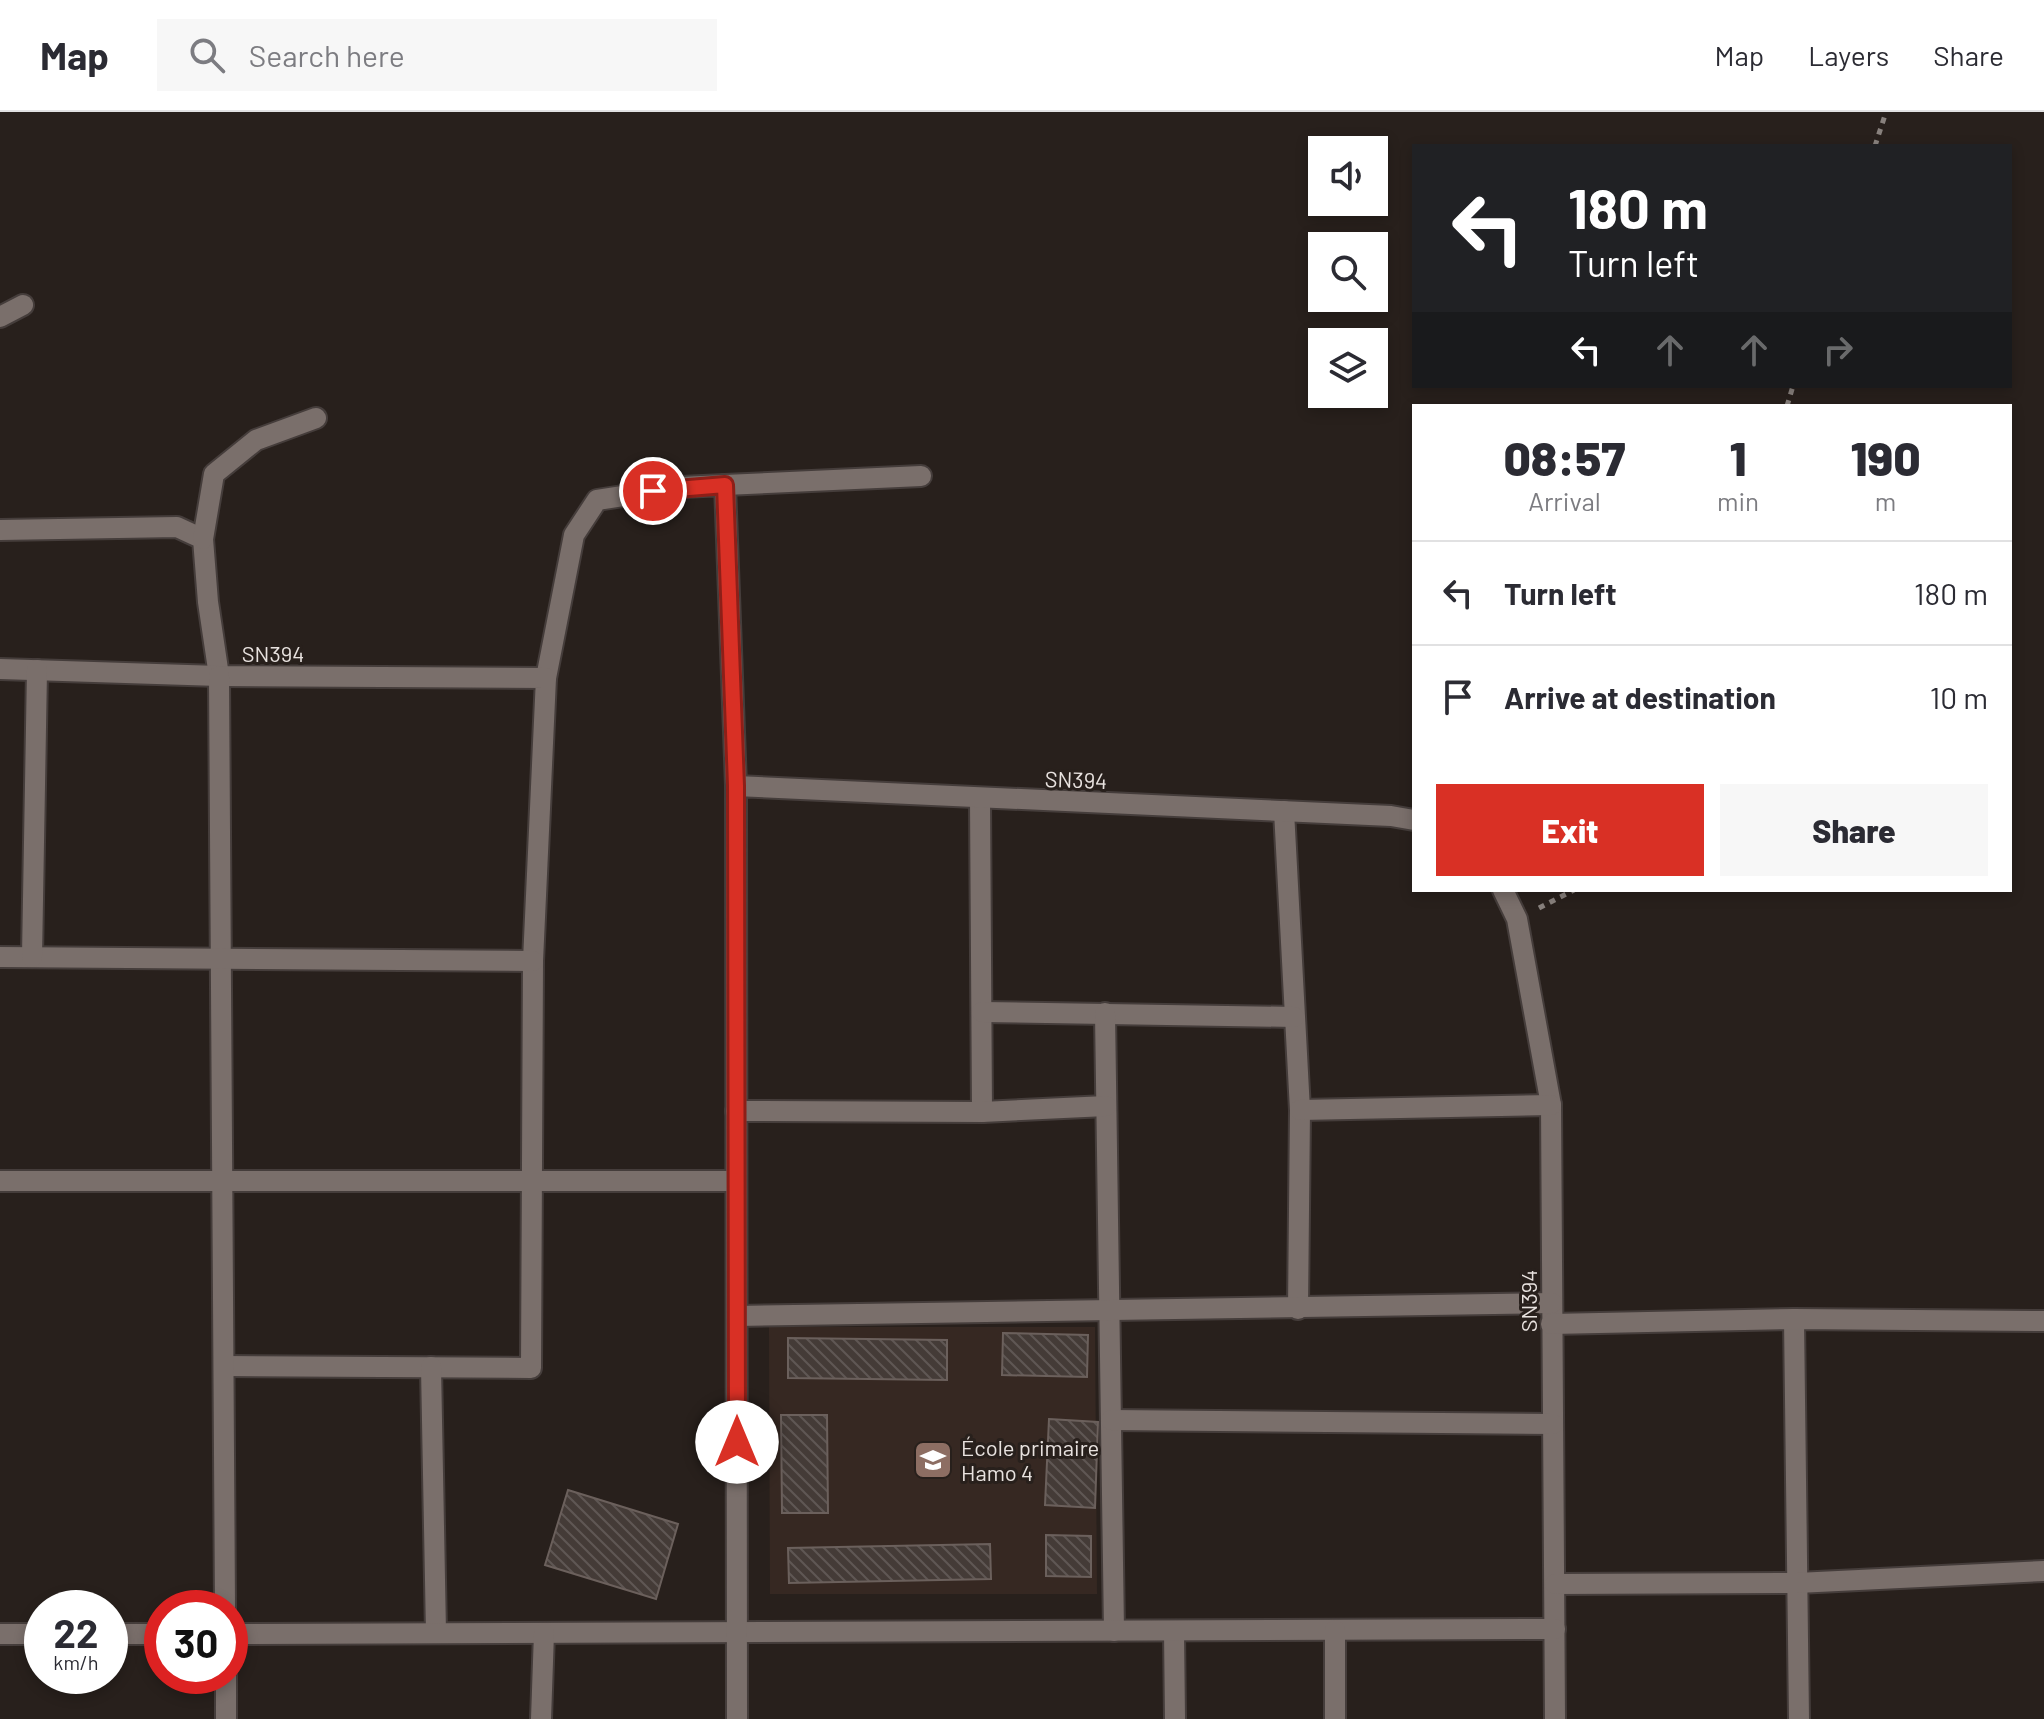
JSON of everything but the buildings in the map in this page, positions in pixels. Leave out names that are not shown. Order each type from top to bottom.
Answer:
[{"type":"street","points":[[0,317],[23,305]]},
{"type":"street","points":[[225,1590],[219,676],[203,539],[214,474],[256,440],[316,418]]},
{"type":"street","points":[[224,1366],[531,1368],[533,961],[546,678],[574,535],[597,500],[681,487],[921,476]]},
{"type":"street","points":[[725,485],[736,786],[737,1719]]},
{"type":"street","points":[[0,530],[177,527],[203,539]]},
{"type":"street","name":"SN394","points":[[0,669],[219,676],[546,678]]},
{"type":"street","points":[[32,957],[37,670]]},
{"type":"street","name":"SN394","points":[[736,786],[980,800],[1284,811],[1412,820]]},
{"type":"street","points":[[980,800],[982,1112]]},
{"type":"street","points":[[1284,811],[1300,1110],[1298,1309]]},
{"type":"street","name":"SN394","points":[[1504,892],[1517,919],[1551,1105],[1555,1719]]},
{"type":"street","points":[[0,957],[221,956],[533,961]]},
{"type":"street","points":[[982,1012],[1294,1017]]},
{"type":"street","points":[[1105,1013],[1114,1631]]},
{"type":"street","points":[[1300,1110],[1551,1105]]},
{"type":"street","points":[[736,1111],[982,1112],[1106,1106]]},
{"type":"street","points":[[0,1181],[736,1181]]},
{"type":"street","points":[[737,1316],[1552,1303]]},
{"type":"street","points":[[1794,1319],[1799,1719]]},
{"type":"street","points":[[1551,1324],[1794,1319],[2044,1321]]},
{"type":"street","points":[[431,1367],[436,1633]]},
{"type":"street","points":[[1111,1420],[1553,1424]]},
{"type":"street","points":[[1555,1584],[1797,1583],[2044,1571]]},
{"type":"street","points":[[248,1634],[1555,1629]]},
{"type":"street","points":[[1335,1630],[1335,1719]]},
{"type":"street","points":[[1174,1631],[1175,1719]]},
{"type":"street","points":[[541,1719],[544,1633]]},
{"type":"street","points":[[0,1634],[24,1634]]},
{"type":"street","points":[[226,1694],[226,1719]]},
{"type":"path","points":[[1876,144],[1886,112]]},
{"type":"path","points":[[1517,919],[1570,892]]},
{"type":"shaded area","name":"École primaire Hamo 4","points":[[769,1327],[1095,1327],[1097,1594],[770,1594]]},
{"type":"place","name":"École primaire Hamo 4","points":[[933,1460]]},
{"type":"route","points":[[653,491],[725,485],[736,786],[737,1442]]}]
